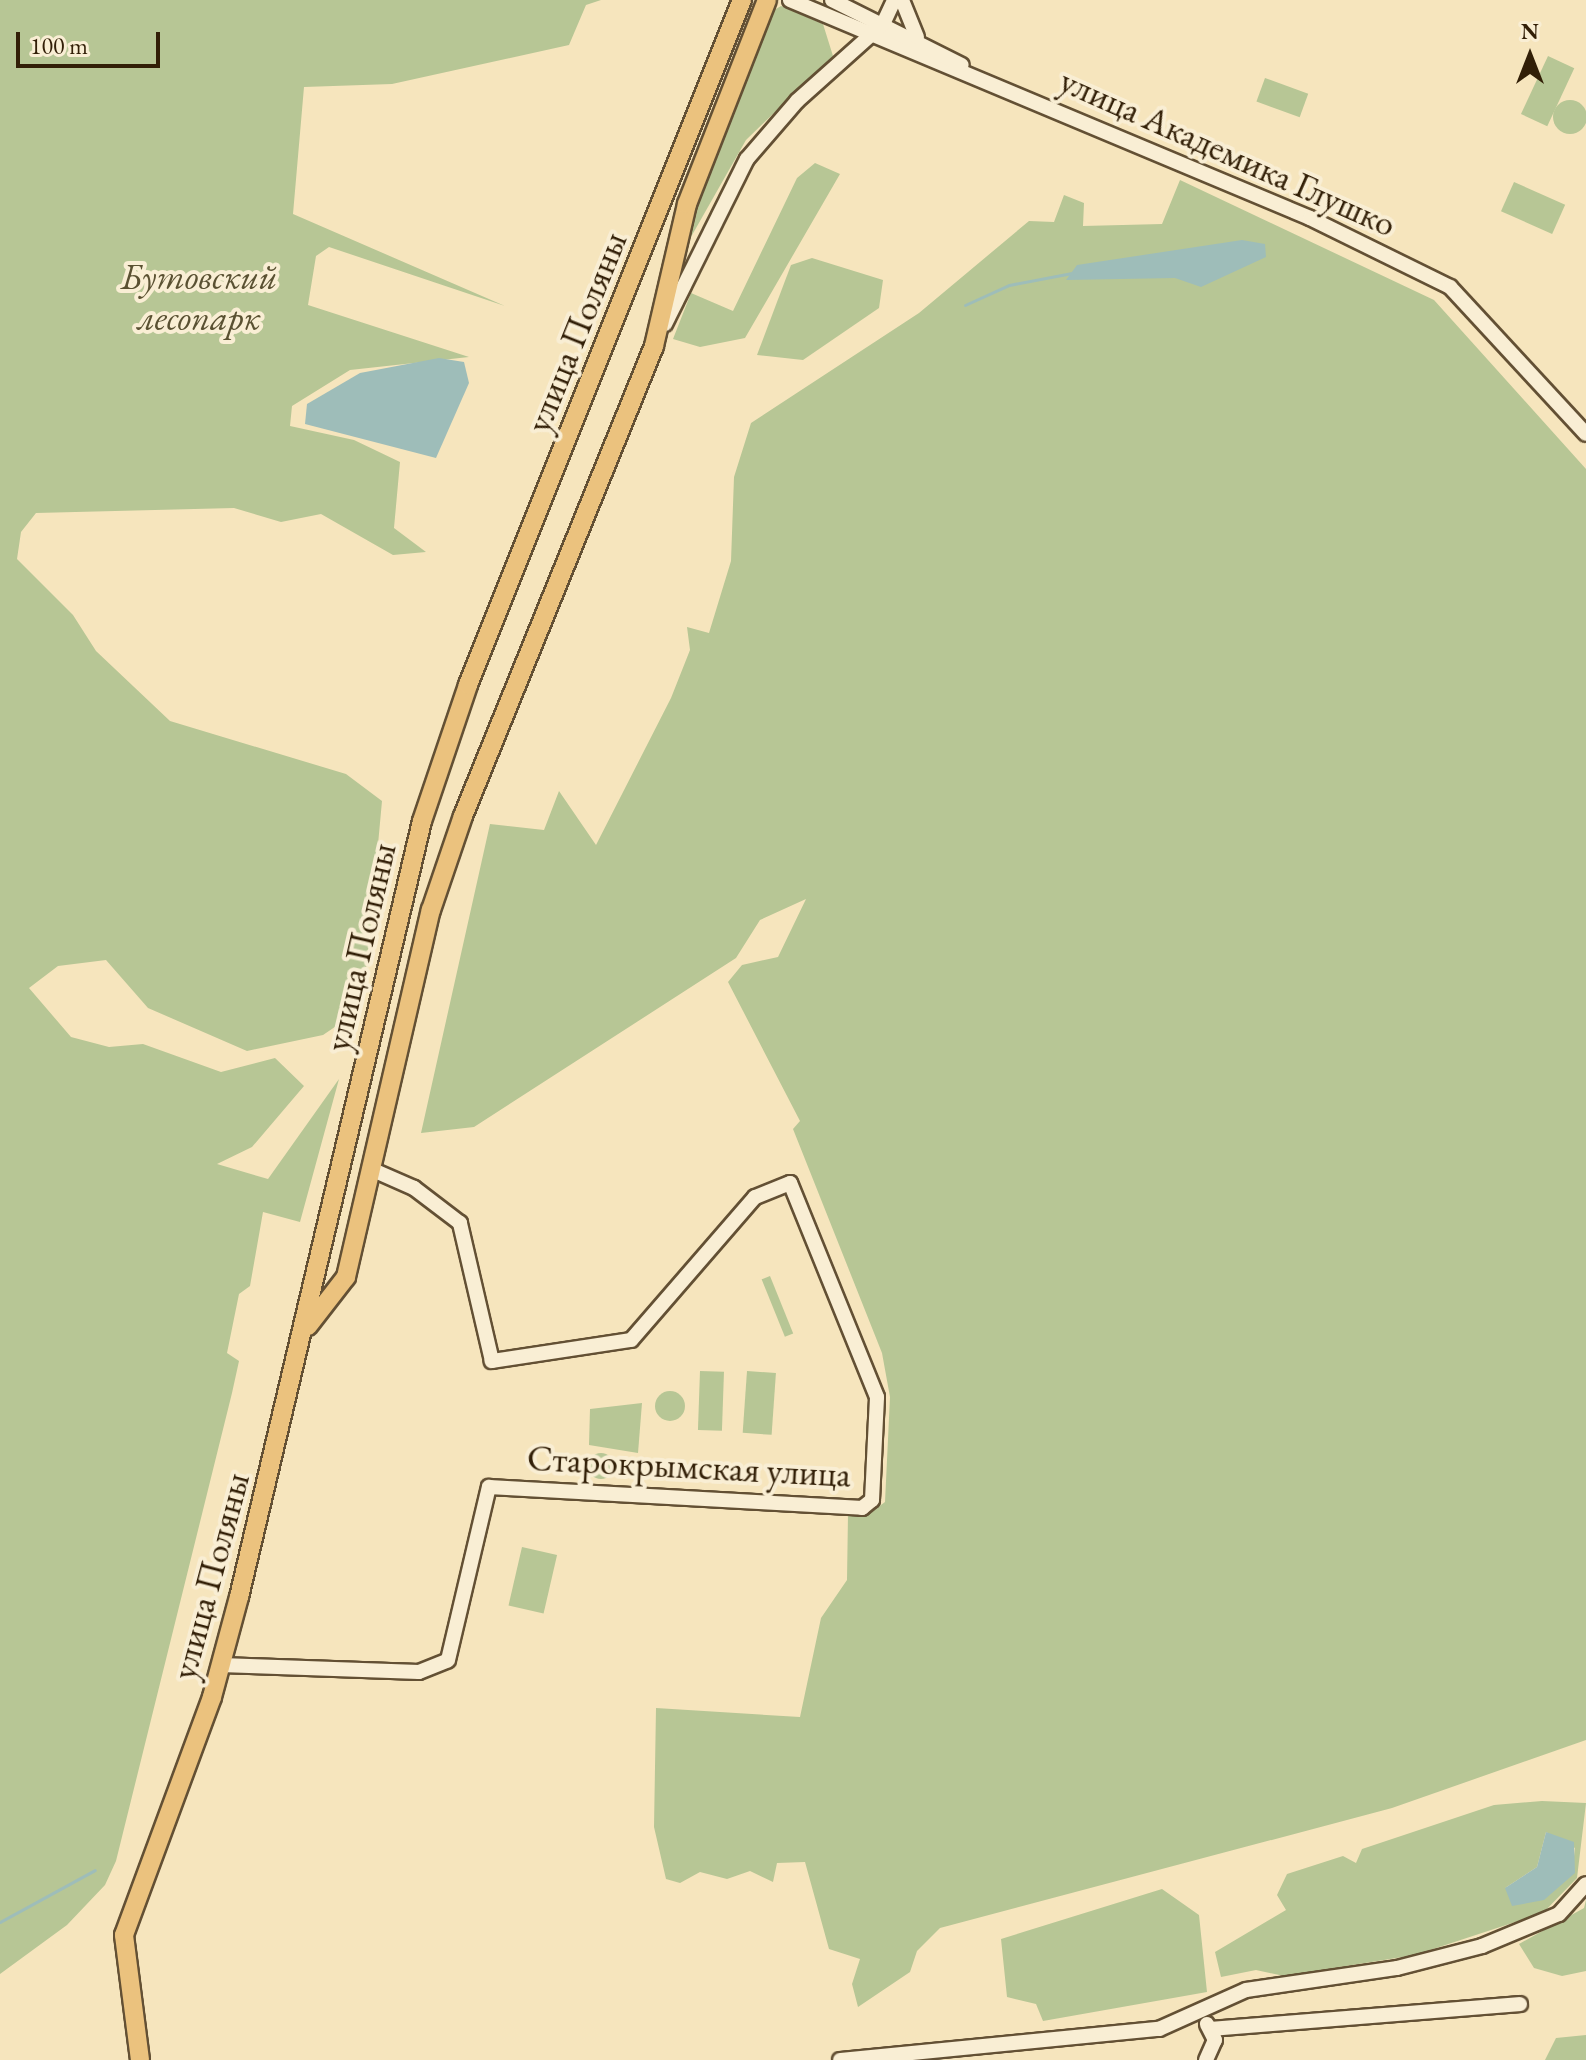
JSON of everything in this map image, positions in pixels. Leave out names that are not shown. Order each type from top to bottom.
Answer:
[{"type":"main road","name":"улица Поляны","points":[[140,2060],[124,1935],[221,1665],[304,1332],[422,821],[468,685],[742,0]]},
{"type":"main road","name":"улица Поляны","points":[[304,1332],[346,1277],[431,910],[463,816],[654,346],[687,204],[764,6]]},
{"type":"street","points":[[832,0],[920,41],[982,77]]},
{"type":"street","points":[[856,11],[879,10],[892,0]]},
{"type":"street","points":[[654,346],[747,159],[883,24],[892,0]]},
{"type":"street","points":[[902,0],[920,41]]},
{"type":"street","points":[[764,6],[792,2]]},
{"type":"street","name":"улица Академика Глушко","points":[[792,2],[868,36],[982,77],[1310,218],[1450,287],[1586,434]]},
{"type":"street","points":[[856,11],[868,36]]},
{"type":"street","name":"Старокрымская улица","points":[[221,1665],[419,1672],[448,1660],[489,1487],[862,1508],[872,1500],[877,1397],[790,1183],[755,1197],[631,1340],[492,1361],[460,1223],[414,1188],[371,1169]]},
{"type":"street","points":[[840,2060],[1159,2029],[1246,1990],[1397,1968],[1482,1946],[1559,1914],[1586,1884]]},
{"type":"street","points":[[1211,2029],[1520,2004]]},
{"type":"street","points":[[1201,2012],[1211,2029],[1206,2060]]},
{"type":"green space","name":"Бутовский лесопарк","points":[[0,0],[601,0],[586,5],[569,45],[392,84],[304,87],[293,214],[505,306],[329,247],[316,256],[308,305],[469,357],[350,370],[292,406],[290,426],[354,440],[400,462],[394,528],[426,552],[393,555],[321,514],[281,522],[234,508],[36,513],[21,532],[17,559],[73,615],[96,651],[170,721],[346,774],[382,801],[367,964],[354,1014],[323,1035],[247,1051],[148,1008],[106,960],[58,966],[29,988],[71,1037],[109,1047],[143,1044],[221,1072],[275,1058],[304,1086],[252,1147],[217,1164],[268,1179],[339,1079],[300,1222],[263,1212],[250,1286],[239,1294],[227,1353],[239,1361],[116,1861],[105,1885],[67,1925],[0,1974]]},
{"type":"green space","points":[[781,6],[823,24],[833,56],[746,140],[683,251],[689,214],[769,13]]},
{"type":"green space","points":[[1548,56],[1574,68],[1547,126],[1521,114]]},
{"type":"green space","points":[[1265,78],[1308,94],[1300,117],[1256,101]]},
{"type":"green space","points":[[1570,100],[1582,105],[1587,117],[1582,129],[1570,134],[1558,129],[1553,117],[1558,105]]},
{"type":"green space","points":[[815,163],[840,174],[745,338],[700,347],[673,339],[691,293],[733,311],[797,178]]},
{"type":"green space","points":[[1180,180],[1434,300],[1586,469],[1586,1740],[1392,1808],[940,1928],[917,1951],[910,1972],[858,2007],[852,1984],[860,1959],[829,1949],[805,1862],[777,1863],[773,1882],[750,1871],[727,1879],[700,1872],[680,1883],[666,1879],[654,1827],[656,1708],[800,1717],[821,1618],[847,1580],[848,1514],[866,1516],[885,1502],[890,1397],[882,1353],[793,1129],[800,1121],[728,982],[742,965],[778,957],[806,899],[760,920],[736,958],[474,1127],[421,1133],[490,824],[544,830],[559,791],[596,845],[671,698],[690,650],[687,627],[709,633],[731,561],[734,477],[751,423],[919,313],[1029,221],[1054,222],[1064,195],[1084,203],[1083,226],[1162,224]]},
{"type":"green space","points":[[1514,182],[1565,205],[1552,234],[1501,211]]},
{"type":"green space","points":[[812,258],[883,280],[879,308],[803,360],[757,355],[791,265]]},
{"type":"green space","points":[[770,1276],[793,1333],[785,1337],[762,1279]]},
{"type":"green space","points":[[700,1371],[724,1372],[722,1431],[698,1430]]},
{"type":"green space","points":[[747,1371],[776,1373],[772,1435],[743,1433]]},
{"type":"green space","points":[[670,1391],[680,1396],[685,1406],[680,1416],[670,1421],[660,1416],[655,1406],[660,1396]]},
{"type":"green space","points":[[642,1403],[638,1453],[589,1445],[590,1409]]},
{"type":"green space","points":[[601,1453],[610,1457],[614,1466],[610,1475],[601,1479],[592,1475],[588,1466],[592,1457]]},
{"type":"green space","points":[[522,1547],[557,1555],[544,1614],[509,1605]]},
{"type":"green space","points":[[1542,1801],[1586,1803],[1577,1878],[1543,1913],[1415,1955],[1284,1976],[1256,1970],[1221,1977],[1215,1952],[1286,1910],[1277,1895],[1287,1874],[1343,1856],[1356,1863],[1362,1849],[1494,1805]],"holes":[[[1546,1832],[1575,1848],[1573,1864],[1505,1888],[1537,1867]]]},
{"type":"green space","points":[[1162,1889],[1199,1915],[1207,1992],[1043,2021],[1036,2004],[1007,1997],[1001,1939]]},
{"type":"green space","points":[[1586,1900],[1586,1971],[1562,1976],[1534,1968],[1519,1944],[1584,1908]]},
{"type":"green space","points":[[1586,2035],[1586,2060],[1545,2060],[1556,2038]]},
{"type":"water","points":[[1242,240],[1265,244],[1266,257],[1201,287],[1175,278],[1066,280],[1077,265]]},
{"type":"water","points":[[439,358],[464,362],[469,383],[436,458],[305,424],[307,404],[360,373]]},
{"type":"water","points":[[1546,1832],[1574,1842],[1575,1873],[1544,1900],[1512,1906],[1505,1888],[1537,1867]]},
{"type":"waterway","points":[[965,305],[1009,285],[1072,273]]},
{"type":"waterway","points":[[0,1922],[95,1870]]}]
